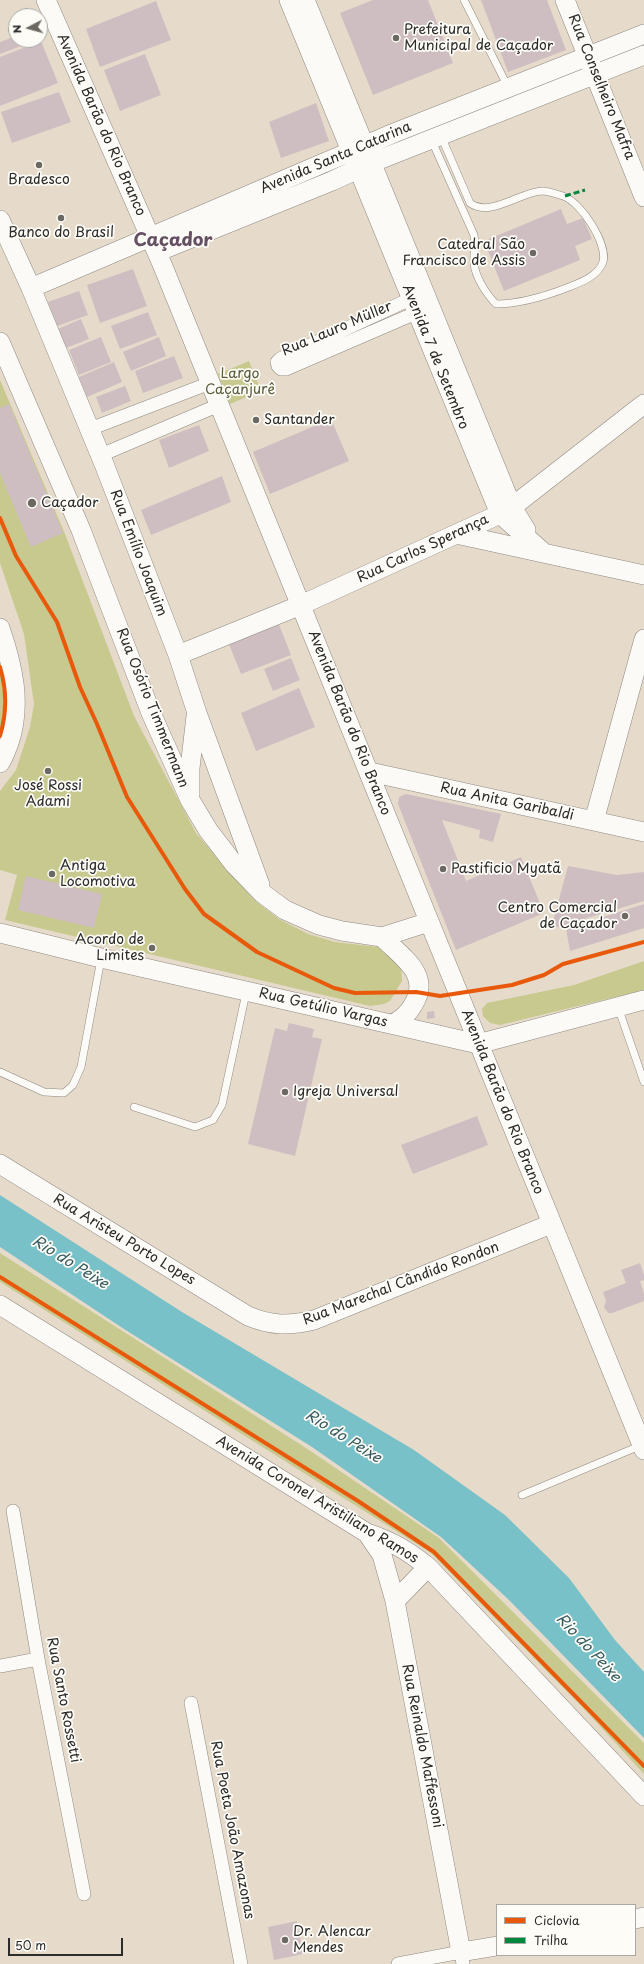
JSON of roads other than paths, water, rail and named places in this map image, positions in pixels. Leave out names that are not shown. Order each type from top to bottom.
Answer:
[{"type":"main road","name":"Avenida Barão do Rio Branco","points":[[46,0],[153,244],[370,772],[478,1044],[643,1447]]},
{"type":"main road","name":"Avenida 7 de Setembro","points":[[289,0],[307,25],[506,510]]},
{"type":"main road","name":"Avenida 7 de Setembro","points":[[304,0],[307,25]]},
{"type":"main road","name":"Rua Conselheiro Mafra","points":[[565,0],[644,197]]},
{"type":"main road","name":"Avenida Santa Catarina","points":[[248,205],[357,149],[432,129],[513,97],[592,65],[644,34]]},
{"type":"main road","name":"Avenida Santa Catarina","points":[[592,65],[644,55]]},
{"type":"main road","name":"Avenida Santa Catarina","points":[[31,288],[153,244],[248,205],[365,166],[432,129]]},
{"type":"main road","name":"Rua Emílio Joaquim","points":[[0,220],[31,288],[101,455],[178,655],[197,713],[262,893]]},
{"type":"main road","name":"Rua Osório Timmermann","points":[[0,342],[81,530],[151,713],[190,800],[208,830],[234,864],[262,893],[285,910],[319,925],[342,931],[382,937],[429,922]]},
{"type":"main road","name":"Rua Carlos Sperança","points":[[178,655],[301,605],[506,510],[644,404]]},
{"type":"main road","points":[[506,510],[543,552]]},
{"type":"main road","points":[[456,534],[644,575]]},
{"type":"main road","points":[[0,628],[14,680],[16,705],[11,736],[0,762]]},
{"type":"main road","points":[[594,821],[644,639]]},
{"type":"main road","points":[[190,800],[190,768],[197,713]]},
{"type":"main road","name":"Rua Anita Garibaldi","points":[[370,772],[644,832]]},
{"type":"main road","name":"Rua Getúlio Vargas","points":[[0,933],[101,958],[478,1044],[644,1000]]},
{"type":"main road","points":[[382,937],[414,968],[421,986],[418,999],[411,1009],[404,1018],[393,1024]]},
{"type":"main road","name":"Rua Aristeu Porto Lopes","points":[[0,1164],[248,1316]]},
{"type":"main road","name":"Rua Marechal Cândido Rondon","points":[[248,1316],[264,1323],[277,1326],[294,1325],[314,1320],[551,1224]]},
{"type":"main road","name":"Avenida Coronel Aristiliano Ramos","points":[[0,1306],[367,1533],[392,1541],[412,1554],[428,1567],[644,1796]]},
{"type":"main road","name":"Rua Reinaldo Maffessoni","points":[[367,1533],[382,1555],[395,1601],[462,1958]]},
{"type":"main road","points":[[395,1601],[428,1567]]},
{"type":"main road","points":[[462,1958],[496,1946]]},
{"type":"street","name":"Rua Lauro Müller","points":[[421,303],[286,369],[281,369],[278,366],[277,362],[280,359],[421,303]]},
{"type":"street","points":[[90,429],[210,383]]},
{"type":"street","points":[[101,455],[219,405]]},
{"type":"street","name":"Rua Santo Rossetti","points":[[12,1511],[38,1660],[84,1894]]},
{"type":"street","points":[[0,1666],[38,1660]]},
{"type":"street","name":"Rua Poeta João Amazonas","points":[[191,1703],[241,1964]]},
{"type":"street","points":[[398,1964],[462,1958]]},
{"type":"lane","points":[[464,0],[513,97]]},
{"type":"lane","points":[[432,129],[470,203],[476,208],[495,206],[542,191],[565,196],[585,213],[604,248],[603,262],[597,273],[580,283],[560,290],[514,304],[496,304],[486,293],[474,264],[476,245],[474,235],[451,183],[432,129]]},
{"type":"lane","points":[[451,183],[459,180]]},
{"type":"lane","points":[[0,1072],[44,1092],[64,1093],[73,1085],[81,1067],[101,958]]},
{"type":"lane","points":[[134,1107],[195,1127],[213,1120],[222,1106],[246,991]]},
{"type":"lane","points":[[618,1007],[644,1082]]},
{"type":"lane","points":[[522,1495],[643,1447]]},
{"type":"water","name":"Rio do Peixe","points":[[0,1195],[182,1312],[414,1450],[505,1515],[569,1578],[615,1640],[644,1672],[644,1738],[509,1600],[441,1537],[312,1447],[124,1329],[0,1247]]},
{"type":"place","name":"Prefeitura Municipal de Caçador","points":[[396,38]]},
{"type":"place","name":"Bradesco","points":[[39,165]]},
{"type":"place","name":"Banco do Brasil","points":[[61,218]]},
{"type":"place","name":"Catedral São Francisco de Assis","points":[[533,253]]},
{"type":"place","name":"Santander","points":[[256,420]]},
{"type":"place","name":"Caçador","points":[[32,503]]},
{"type":"place","name":"José Rossi Adami","points":[[48,771]]},
{"type":"place","name":"Pastificio Myatã","points":[[443,869]]},
{"type":"place","name":"Antiga Locomotiva","points":[[52,874]]},
{"type":"place","name":"Centro Comercial de Caçador","points":[[625,916]]},
{"type":"place","name":"Acordo de Limites","points":[[152,948]]},
{"type":"place","name":"Igreja Universal","points":[[285,1092]]},
{"type":"place","name":"Dr. Alencar Mendes","points":[[285,1940]]},
{"type":"district","name":"Caçador","points":[[173,241]]},
{"type":"park label","name":"Largo Caçanjurê","points":[[240,382]]}]
